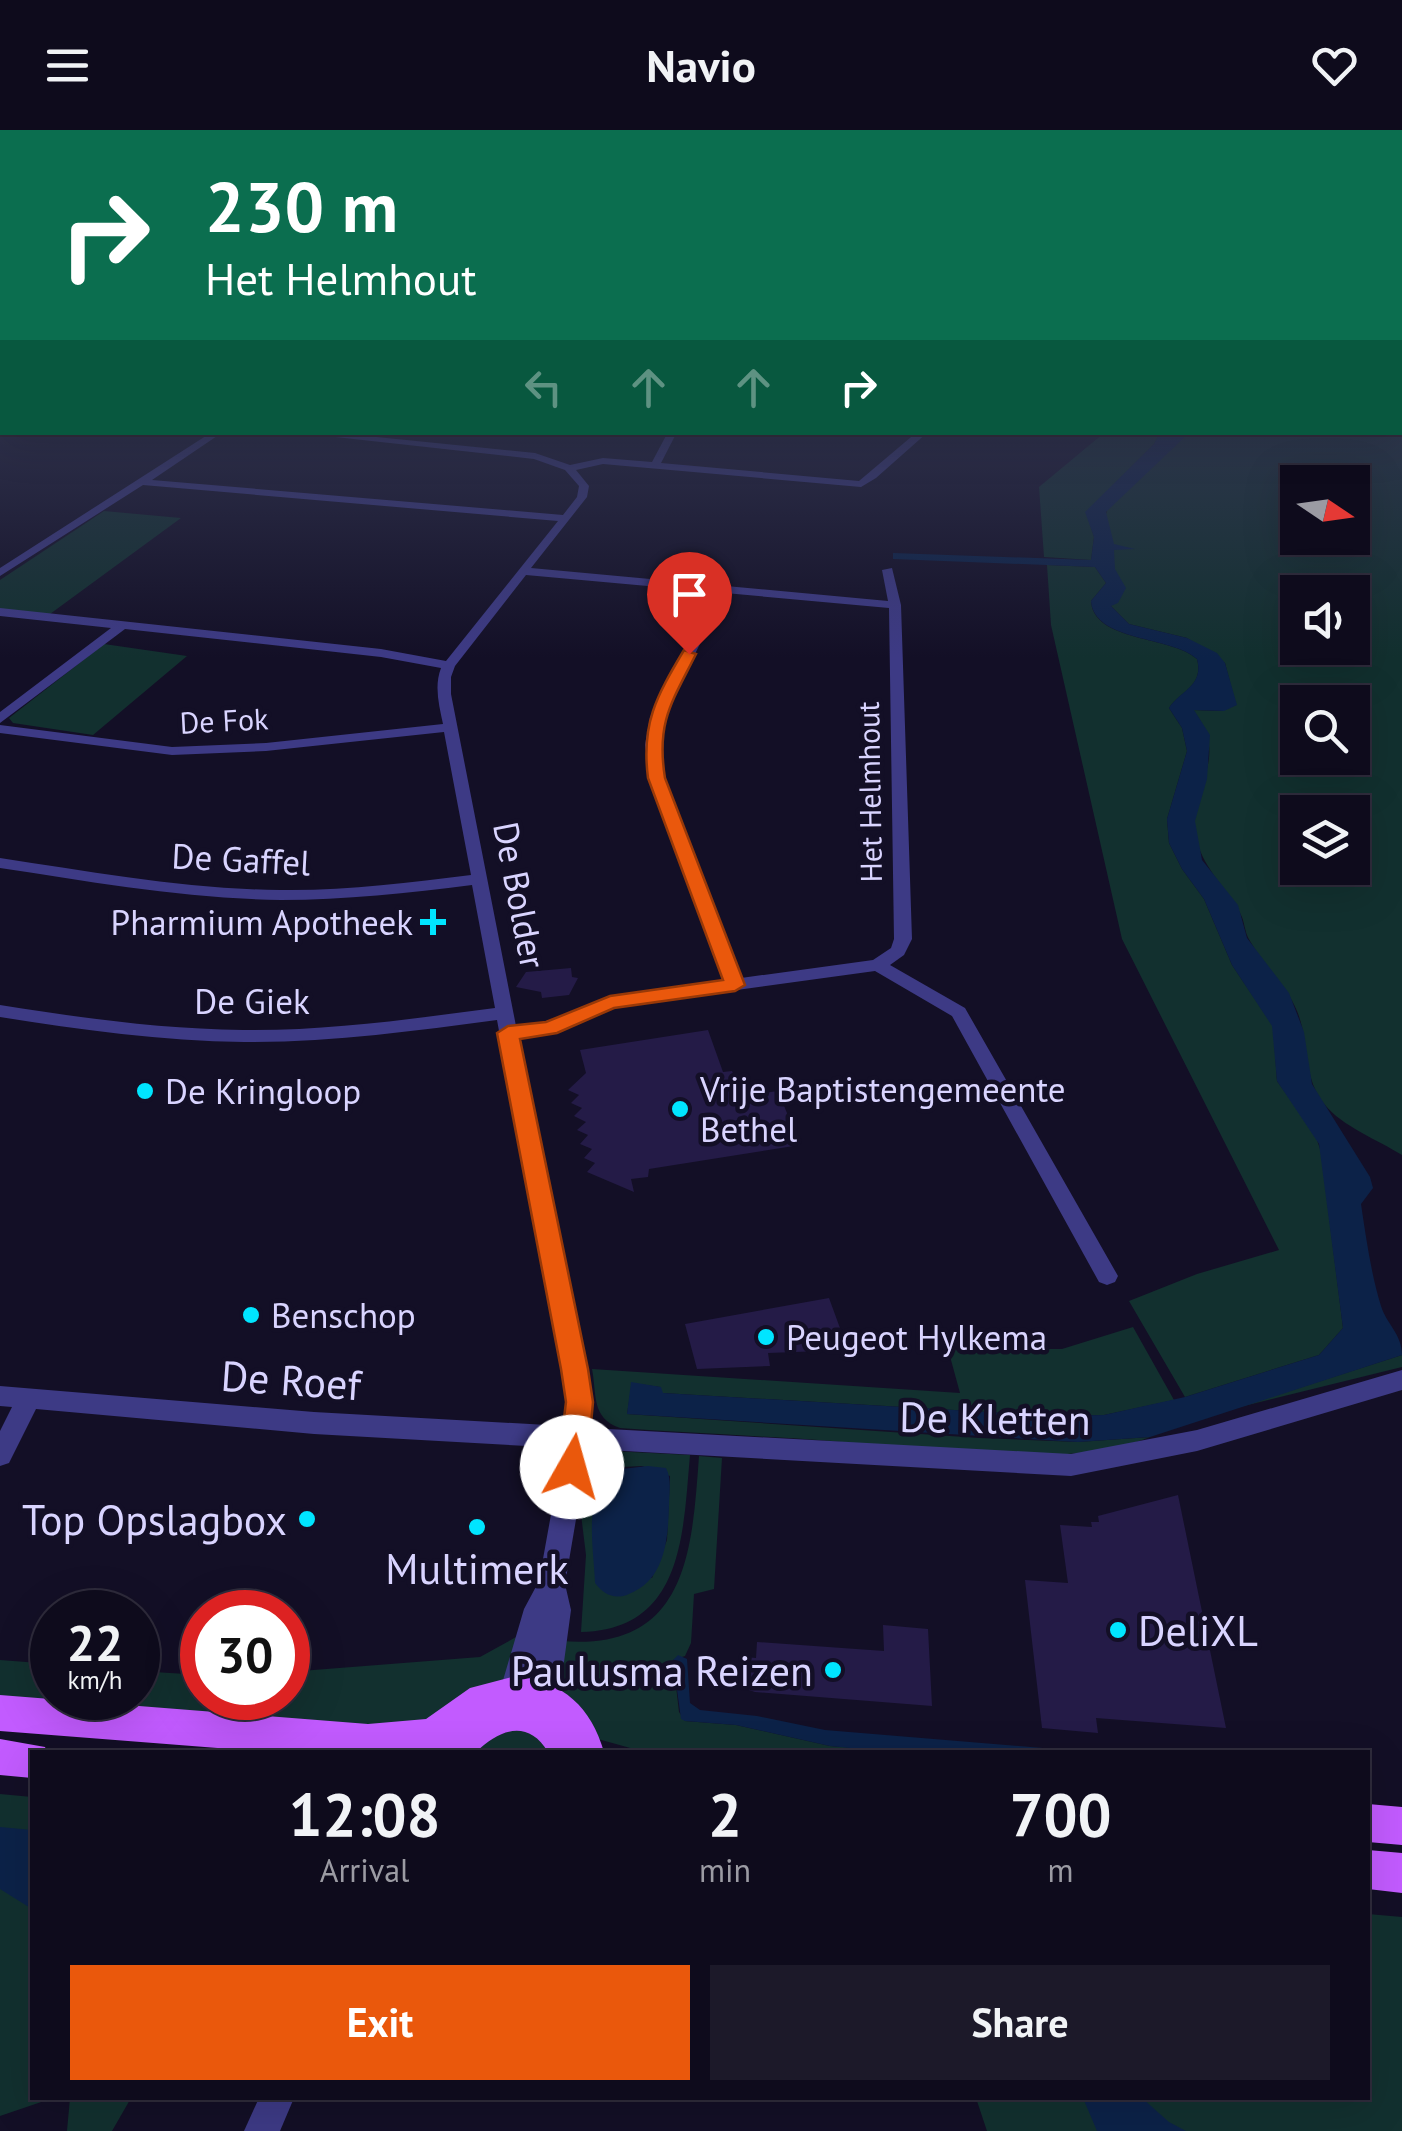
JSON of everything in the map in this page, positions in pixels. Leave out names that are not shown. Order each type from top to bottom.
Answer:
[{"type":"main road","points":[[0,1712],[385,1747],[422,1738],[449,1746],[521,1702],[529,1714],[583,1750]]},
{"type":"main road","points":[[0,1757],[30,1760]]},
{"type":"main road","points":[[1370,1823],[1402,1826]]},
{"type":"main road","points":[[1370,1870],[1402,1873]]},
{"type":"street","points":[[0,573],[158,471]]},
{"type":"street","points":[[0,612],[381,653],[449,665],[582,497],[584,486],[572,471]]},
{"type":"street","points":[[716,471],[860,484],[872,481],[879,471]]},
{"type":"street","points":[[142,482],[566,518]]},
{"type":"street","name":"Het Helmhout","points":[[878,965],[898,951],[903,939],[895,605],[888,570]]},
{"type":"street","points":[[522,571],[895,605]]},
{"type":"street","points":[[721,590],[657,718],[652,745],[657,778],[735,985]]},
{"type":"street","points":[[0,719],[122,626]]},
{"type":"street","name":"De Bolder","points":[[449,665],[444,694],[580,1402],[552,1584],[558,1610],[521,1702]]},
{"type":"street","name":"De Fok","points":[[0,728],[129,747],[188,750],[266,747],[450,727]]},
{"type":"street","name":"De Gaffel","points":[[0,863],[185,889],[253,894],[399,890],[479,879]]},
{"type":"street","points":[[506,1023],[550,1028],[610,1002],[878,965],[959,1012],[1107,1276]]},
{"type":"street","name":"De Giek","points":[[0,1011],[113,1028],[248,1036],[506,1023]]},
{"type":"street","name":"De Kletten","points":[[577,1440],[1071,1465],[1170,1448],[1402,1380]]},
{"type":"street","name":"De Roef","points":[[0,1396],[577,1440]]},
{"type":"street","points":[[0,1455],[28,1401]]},
{"type":"street","points":[[262,2131],[277,2100]]},
{"type":"green space","points":[[1058,471],[1127,471],[1086,512],[1094,537],[1091,560],[1044,557],[1039,487]]},
{"type":"green space","points":[[1144,471],[1280,471],[1280,555],[1370,555],[1370,471],[1402,471],[1402,1155],[1341,1120],[1325,1105],[1309,1072],[1301,1023],[1292,1001],[1248,938],[1240,913],[1202,856],[1195,816],[1209,744],[1193,710],[1221,711],[1236,705],[1225,663],[1187,638],[1129,624],[1111,606],[1114,577],[1105,518],[1109,503]]},
{"type":"green space","points":[[104,511],[181,518],[50,614],[0,609],[0,580]]},
{"type":"green space","points":[[1047,565],[1095,567],[1106,583],[1091,601],[1095,614],[1105,624],[1197,659],[1195,682],[1169,708],[1182,728],[1187,751],[1167,819],[1169,843],[1204,899],[1232,965],[1273,1026],[1277,1081],[1315,1134],[1321,1152],[1343,1328],[1319,1355],[1185,1397],[1129,1301],[1197,1274],[1279,1250],[1122,939],[1051,625]]},
{"type":"green space","points":[[104,644],[187,656],[93,735],[13,723],[9,718]]},
{"type":"green space","points":[[1133,1327],[1174,1400],[1104,1415],[1058,1416],[662,1393],[660,1387],[632,1383],[627,1414],[979,1438],[1078,1442],[1150,1437],[1077,1453],[993,1455],[620,1428],[600,1412],[592,1369],[960,1393],[948,1349],[1062,1349]]},
{"type":"green space","points":[[1402,1355],[1402,1367],[1236,1408]]},
{"type":"green space","points":[[610,1451],[690,1455],[680,1544],[672,1572],[659,1595],[640,1614],[615,1627],[581,1632],[586,1555],[579,1498],[588,1466]],"holes":[[[642,1466],[670,1476],[667,1540],[652,1578],[594,1553],[593,1517],[622,1467]]]},
{"type":"green space","points":[[699,1456],[722,1458],[714,1589],[694,1594],[691,1643],[685,1656],[673,1660],[679,1712],[685,1721],[736,1725],[830,1746],[883,1750],[637,1750],[598,1739],[563,1695],[558,1678],[561,1641],[603,1640],[635,1630],[659,1612],[675,1588],[692,1526]]},
{"type":"green space","points":[[518,1636],[511,1670],[502,1682],[412,1728],[298,1720],[310,1720],[310,1670],[480,1657]]},
{"type":"green space","points":[[0,1660],[30,1662],[30,1701],[0,1699]]},
{"type":"green space","points":[[160,1672],[180,1674],[180,1712],[160,1710]]},
{"type":"green space","points":[[518,1728],[537,1735],[548,1750],[473,1750],[480,1742]]},
{"type":"green space","points":[[0,1794],[30,1797],[30,2100],[47,2100],[0,2116]]},
{"type":"green space","points":[[1370,1914],[1402,1917],[1402,2131],[987,2131],[977,2100],[1370,2100]]},
{"type":"green space","points":[[70,2100],[130,2100],[112,2131],[67,2131]]},
{"type":"water","points":[[1126,471],[1149,471],[1106,512],[1114,544],[1135,549],[1114,550],[1115,569],[1126,588],[1118,603],[1111,606],[1129,624],[1187,638],[1217,653],[1225,663],[1237,705],[1224,711],[1194,710],[1210,735],[1207,779],[1195,821],[1202,860],[1238,905],[1247,938],[1289,993],[1304,1032],[1312,1084],[1370,1177],[1373,1188],[1361,1204],[1369,1255],[1381,1306],[1400,1341],[1402,1355],[1150,1437],[1078,1442],[627,1414],[631,1382],[661,1387],[663,1393],[1058,1416],[1104,1415],[1185,1397],[1319,1355],[1343,1328],[1319,1144],[1277,1081],[1272,1026],[1232,965],[1204,899],[1169,843],[1167,819],[1187,751],[1182,728],[1169,708],[1194,682],[1197,659],[1105,624],[1095,614],[1091,601],[1106,583],[1095,567],[893,559],[893,553],[1091,560],[1094,537],[1085,512]]},
{"type":"water","points":[[666,1468],[669,1477],[662,1558],[641,1588],[624,1596],[610,1595],[595,1583],[592,1523],[597,1493],[613,1470]]},
{"type":"water","points":[[678,1655],[687,1659],[690,1703],[700,1710],[757,1716],[825,1730],[1066,1750],[870,1750],[830,1746],[736,1725],[685,1721],[681,1719],[673,1660]]},
{"type":"water","points":[[0,1827],[30,1830],[30,1908],[0,1889]]},
{"type":"water","points":[[1084,2100],[1144,2100],[1186,2131],[1097,2131]]},
{"type":"building","points":[[571,968],[572,977],[578,978],[569,995],[542,998],[541,992],[516,987],[526,972]]},
{"type":"building","name":"Vrije Baptistengemeente Bethel","points":[[708,1030],[723,1072],[732,1071],[743,1096],[778,1091],[800,1145],[649,1169],[648,1177],[631,1179],[634,1192],[587,1172],[595,1163],[584,1158],[592,1149],[580,1144],[588,1135],[577,1130],[586,1122],[574,1116],[582,1108],[571,1103],[579,1095],[568,1090],[586,1073],[580,1050]]},
{"type":"building","name":"Peugeot Hylkema","points":[[829,1298],[848,1350],[768,1353],[770,1366],[697,1369],[685,1324]]},
{"type":"building","name":"DeliXL","points":[[1178,1495],[1226,1728],[1096,1718],[1098,1733],[1042,1728],[1025,1580],[1068,1583],[1060,1525],[1092,1527],[1091,1522],[1099,1522],[1098,1516]]},
{"type":"building","name":"Paulusma Reizen","points":[[883,1625],[928,1629],[932,1706],[755,1692],[728,1683],[745,1657],[756,1658],[757,1642],[884,1651]]},
{"type":"place","name":"Pharmium Apotheek","points":[[433,922]]},
{"type":"place","name":"De Kringloop","points":[[145,1091]]},
{"type":"place","name":"Vrije Baptistengemeente Bethel","points":[[680,1109]]},
{"type":"place","name":"Benschop","points":[[251,1315]]},
{"type":"place","name":"Peugeot Hylkema","points":[[766,1337]]},
{"type":"place","name":"Top Opslagbox","points":[[307,1519]]},
{"type":"place","name":"Multimerk","points":[[477,1527]]},
{"type":"place","name":"DeliXL","points":[[1118,1630]]},
{"type":"place","name":"Paulusma Reizen","points":[[833,1670]]},
{"type":"route","points":[[572,1467],[580,1402],[508,1033],[550,1028],[610,1002],[735,985],[657,778],[652,745],[657,718],[689,654]]}]
